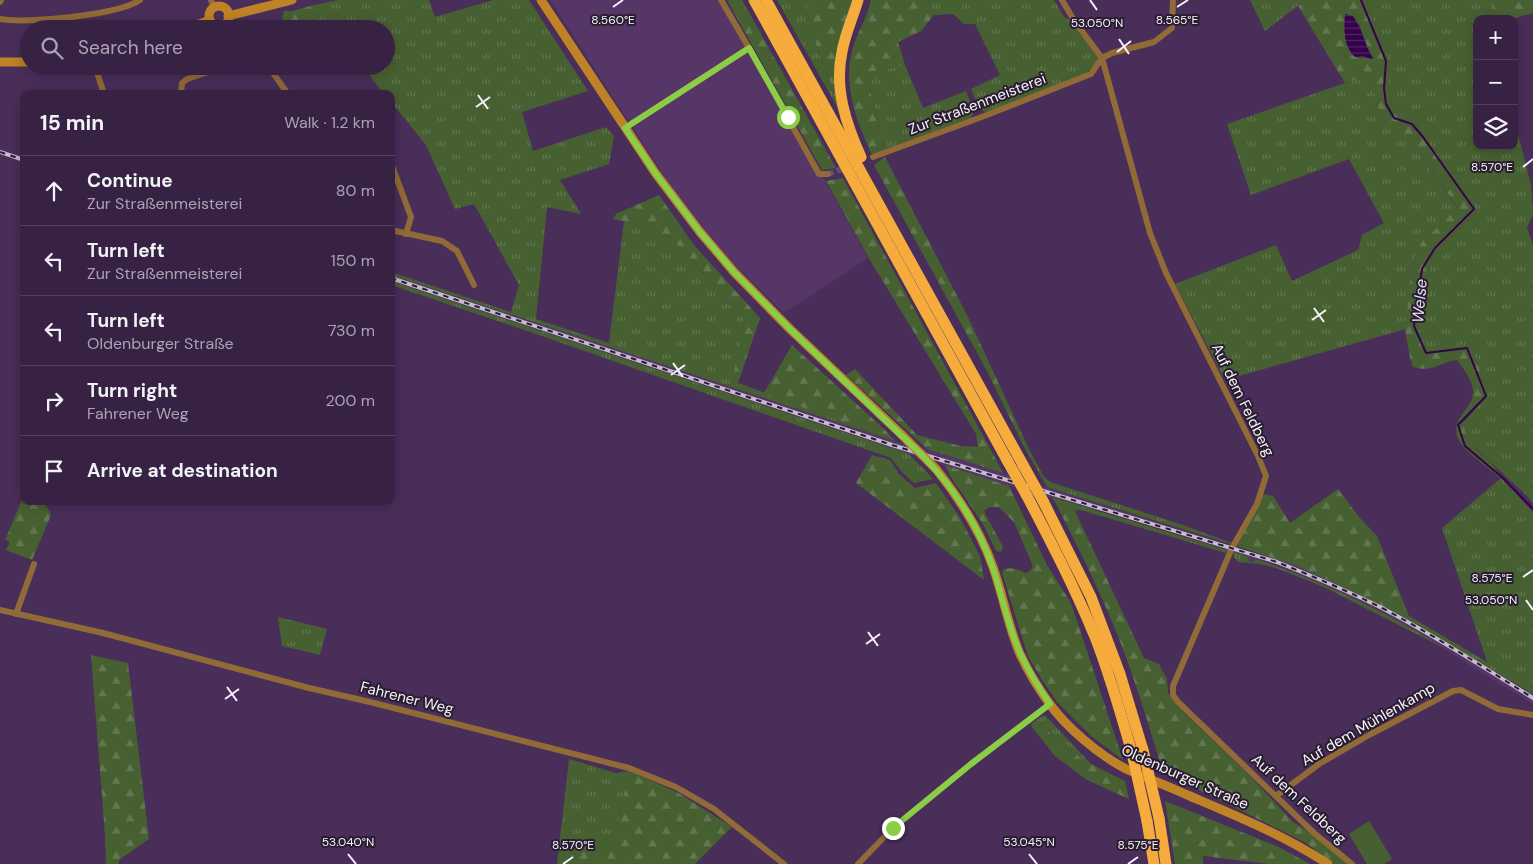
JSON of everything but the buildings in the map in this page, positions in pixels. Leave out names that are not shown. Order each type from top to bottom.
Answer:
[{"type":"highway","points":[[754,0],[1027,496],[1061,562],[1095,638],[1138,752]]},
{"type":"highway","points":[[766,0],[1043,501],[1090,597],[1120,674],[1153,819],[1166,864]]},
{"type":"highway","points":[[858,0],[841,52],[839,67],[844,112],[862,159],[865,178]]},
{"type":"highway","points":[[1153,819],[1154,864]]},
{"type":"main road","points":[[228,16],[292,0]]},
{"type":"main road","name":"Oldenburger Straße","points":[[541,0],[656,174],[700,232],[734,272],[790,329],[936,469],[959,499],[973,521],[992,566],[1020,653],[1032,677],[1050,704],[1076,732],[1100,752],[1125,768],[1271,832],[1328,864]]},
{"type":"main road","points":[[210,20],[209,13],[213,4],[225,8],[228,16],[227,20]]},
{"type":"main road","points":[[0,62],[20,62]]},
{"type":"street","points":[[46,20],[97,13],[132,5],[140,0]]},
{"type":"street","points":[[721,0],[819,174],[828,174]]},
{"type":"street","name":"Auf dem Feldberg","points":[[1062,0],[1075,22],[1102,58],[1150,233],[1166,273],[1258,456],[1266,476],[1256,504],[1232,548],[1173,686],[1172,695],[1314,833],[1352,864]]},
{"type":"street","points":[[1107,77],[1091,74],[1102,58],[1112,53],[1154,42],[1172,28],[1173,0]]},
{"type":"street","points":[[0,19],[20,21]]},
{"type":"street","points":[[625,128],[749,48]]},
{"type":"street","name":"Zur Straßenmeisterei","points":[[872,157],[1091,74]]},
{"type":"street","points":[[97,75],[103,90]]},
{"type":"street","points":[[181,90],[182,83],[187,79],[199,75]]},
{"type":"street","points":[[274,75],[285,90]]},
{"type":"street","points":[[395,174],[411,217],[406,234]]},
{"type":"street","points":[[395,231],[442,241],[457,251],[474,285]]},
{"type":"street","points":[[16,614],[34,564]]},
{"type":"street","name":"Fahrener Weg","points":[[0,610],[103,633],[309,688],[629,768],[676,787],[714,809],[784,864]]},
{"type":"street","name":"Auf dem Mühlenkamp","points":[[1276,796],[1319,764],[1453,690],[1461,690],[1498,709],[1533,714]]},
{"type":"street","points":[[858,864],[893,828],[971,764],[1050,704]]},
{"type":"shaded area","points":[[550,0],[725,0],[868,258],[784,313],[732,263],[680,201]]},
{"type":"shaded area","points":[[1345,14],[1353,16],[1373,58],[1356,57],[1352,53],[1347,43]]},
{"type":"shaded area","points":[[395,276],[895,441],[927,449],[1294,565],[1404,617],[1533,694],[1533,704],[1423,635],[1374,608],[1325,585],[1277,566],[1255,560],[1254,562],[1248,561],[1249,557],[1134,520],[1009,486],[877,444],[395,282]]},
{"type":"green space","points":[[338,0],[429,0],[435,17],[493,0],[529,0],[588,91],[522,112],[533,151],[606,127],[614,136],[609,164],[560,180],[581,214],[547,207],[536,319],[609,343],[624,221],[671,238],[745,318],[733,381],[895,441],[395,276],[395,273],[511,312],[519,285],[474,204],[455,209],[426,145],[395,107],[395,90],[381,90],[369,75],[395,75],[395,20],[322,20],[310,6]]},
{"type":"green space","points":[[727,0],[742,0],[836,168],[822,170]]},
{"type":"green space","points":[[777,0],[804,0],[814,40],[836,96],[840,112]]},
{"type":"green space","points":[[804,0],[855,0],[836,96],[814,40]]},
{"type":"green space","points":[[871,0],[928,0],[934,15],[921,31],[898,42],[905,65],[866,73],[884,150],[872,155],[857,119],[849,81],[851,55]]},
{"type":"green space","points":[[928,0],[1054,0],[1064,17],[1074,23],[1098,57],[1096,63],[1087,73],[986,112],[980,110],[971,89],[1000,75],[975,24],[964,24],[953,14],[934,15]]},
{"type":"green space","points":[[1250,0],[1305,0],[1265,31]]},
{"type":"green space","points":[[1305,0],[1366,0],[1390,66],[1388,87],[1393,109],[1401,117],[1414,122],[1477,210],[1432,256],[1430,270],[1421,293],[1417,326],[1425,348],[1469,345],[1475,355],[1488,395],[1463,422],[1470,442],[1492,464],[1500,478],[1466,449],[1457,436],[1458,422],[1472,398],[1473,391],[1465,371],[1457,360],[1426,369],[1413,367],[1405,330],[1412,265],[1421,243],[1458,208],[1407,136],[1388,121],[1377,106],[1371,74],[1345,83],[1298,6]],"holes":[[[1359,23],[1368,50],[1373,58],[1355,57],[1351,54]]]},
{"type":"green space","points":[[1366,0],[1492,0],[1491,15],[1473,15],[1473,150],[1518,150],[1518,134],[1531,185],[1533,214],[1527,228],[1533,245],[1533,504],[1527,496],[1472,445],[1465,434],[1463,423],[1488,395],[1475,355],[1425,348],[1417,326],[1421,293],[1430,270],[1432,256],[1477,210],[1414,122],[1401,117],[1393,109],[1388,87],[1390,66]]},
{"type":"green space","points":[[1492,0],[1533,0],[1533,13],[1518,17],[1518,15],[1491,15]]},
{"type":"green space","points":[[310,6],[322,20],[283,20],[284,11],[292,11]]},
{"type":"green space","points":[[905,65],[923,108],[966,91],[974,111],[971,118],[884,150],[866,73]]},
{"type":"green space","points":[[1371,74],[1377,106],[1407,136],[1458,209],[1421,244],[1412,265],[1406,329],[1225,380],[1175,284],[1276,245],[1292,281],[1358,250],[1362,235],[1384,223],[1349,159],[1251,195],[1227,124]]},
{"type":"green space","points":[[885,157],[968,317],[1029,449],[1024,447],[987,371],[874,165]]},
{"type":"green space","points":[[843,178],[1003,473],[927,449],[846,375],[855,369],[917,435],[961,446],[978,447],[976,434],[870,260],[826,181]]},
{"type":"green space","points":[[659,195],[694,245],[760,318],[738,383],[732,381],[745,318],[671,238],[624,221],[613,219],[616,214]]},
{"type":"green space","points":[[395,282],[909,454],[933,479],[914,483],[891,458],[395,286]]},
{"type":"green space","points":[[792,345],[884,429],[895,441],[764,393]]},
{"type":"green space","points":[[1024,447],[1029,449],[1044,477],[1050,482],[1232,543],[1047,487]]},
{"type":"green space","points":[[872,455],[890,460],[899,474],[915,488],[936,483],[959,516],[980,556],[984,580],[856,483]]},
{"type":"green space","points":[[945,465],[1009,486],[1047,565],[1071,603],[1123,760],[1091,736],[1057,702],[1028,656],[1002,573],[1004,569],[1010,568],[1025,573],[1030,571],[1033,566],[1014,522],[999,507],[989,507],[984,511],[1003,547],[1001,552],[996,551],[983,524],[950,476]]},
{"type":"green space","points":[[1501,478],[1533,512],[1533,694],[1404,617],[1409,616],[1487,662],[1442,528]]},
{"type":"green space","points":[[1338,489],[1359,517],[1377,536],[1409,616],[1404,617],[1294,565],[1237,546],[1263,494],[1273,496],[1290,523]]},
{"type":"green space","points":[[1052,497],[1227,550],[1226,553],[1084,511],[1075,511],[1055,502]]},
{"type":"green space","points":[[1055,502],[1075,511],[1144,658],[1159,664],[1167,679],[1168,693],[1178,707],[1248,774],[1293,822],[1308,831],[1348,864],[1334,864],[1306,843],[1163,772],[1136,685],[1117,634],[1080,551]]},
{"type":"green space","points":[[20,504],[46,506],[51,515],[32,560],[6,550],[10,542],[5,540]]},
{"type":"green space","points":[[1234,552],[1249,557],[1248,561],[1254,562],[1255,559],[1329,587],[1376,609],[1444,648],[1324,587],[1276,568],[1261,564],[1238,562],[1233,556]]},
{"type":"green space","points":[[278,617],[327,629],[320,655],[282,646]]},
{"type":"green space","points":[[91,655],[128,663],[149,839],[119,860],[119,864],[106,864]]},
{"type":"green space","points":[[1045,715],[1091,764],[1064,747],[1042,725],[1035,724],[1031,726],[1031,724]]},
{"type":"green space","points":[[1035,724],[1042,725],[1064,747],[1091,764],[1125,781],[1129,799],[1087,780],[1055,756],[1031,726]]},
{"type":"green space","points":[[569,759],[616,773],[629,771],[612,849],[575,851],[571,864],[557,864]]},
{"type":"green space","points":[[629,771],[677,792],[732,827],[695,864],[571,864],[575,851],[612,848]]},
{"type":"green space","points":[[1165,801],[1279,847],[1310,864],[1269,864],[1203,856],[1203,864],[1175,864]]},
{"type":"green space","points":[[1369,821],[1392,859],[1384,864],[1367,864],[1349,834]]},
{"type":"waterway","name":"Welse","points":[[1361,0],[1386,61],[1384,88],[1386,104],[1394,118],[1412,124],[1423,137],[1474,209],[1435,248],[1422,269],[1414,326],[1426,353],[1467,348],[1486,396],[1458,425],[1465,446],[1504,479],[1533,509]]},
{"type":"tunnel","points":[[828,174],[848,167]]},
{"type":"railway","points":[[0,152],[20,159]]},
{"type":"railway","points":[[395,279],[892,445],[1277,562],[1330,584],[1401,618],[1533,698]]},
{"type":"route","points":[[788,117],[749,48],[625,128],[656,174],[700,232],[734,272],[790,329],[936,469],[959,499],[982,540],[1020,653],[1032,677],[1050,704],[971,764],[893,828]]}]
